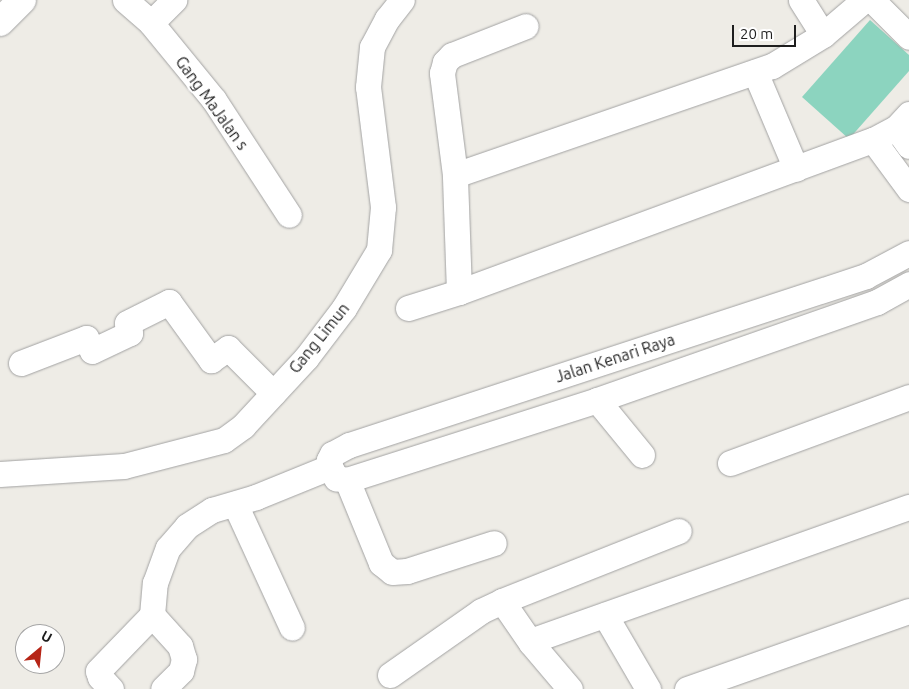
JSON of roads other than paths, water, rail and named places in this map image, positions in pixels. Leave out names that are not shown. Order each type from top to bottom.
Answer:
[{"type":"street","points":[[0,21],[22,0]]},
{"type":"street","name":"Gang MaJalan s","points":[[125,0],[151,24],[214,100],[289,215]]},
{"type":"street","points":[[151,24],[174,0]]},
{"type":"street","name":"Gang Limun","points":[[0,474],[124,466],[224,440],[243,426],[306,358],[344,308],[379,250],[384,207],[368,87],[372,46],[387,18],[402,0]]},
{"type":"street","points":[[801,0],[824,35]]},
{"type":"street","points":[[455,175],[772,66],[824,35],[864,0]]},
{"type":"street","points":[[872,0],[909,36]]},
{"type":"street","points":[[459,292],[455,175],[442,73],[445,62],[452,54],[526,26]]},
{"type":"street","points":[[755,72],[796,169]]},
{"type":"street","points":[[408,308],[459,292],[905,129]]},
{"type":"street","points":[[873,140],[909,189]]},
{"type":"street","name":"Jalan Kenari Raya","points":[[338,474],[329,460],[332,454],[349,445],[866,276],[909,253]]},
{"type":"street","name":"Jalan Kenari Raya","points":[[152,615],[155,583],[168,548],[187,526],[212,510],[597,400],[877,302],[909,284]]},
{"type":"street","points":[[21,363],[86,338],[92,351],[130,333],[127,323],[169,302],[210,360],[228,348],[273,393]]},
{"type":"street","points":[[730,463],[909,397]]},
{"type":"street","points":[[597,400],[642,455]]},
{"type":"street","points":[[338,474],[381,563],[392,572],[407,571],[494,542]]},
{"type":"street","points":[[235,504],[292,628]]},
{"type":"street","points":[[536,639],[909,507]]},
{"type":"street","points":[[390,675],[481,611],[679,531]]},
{"type":"street","points":[[502,601],[531,643],[570,689]]},
{"type":"street","points":[[687,689],[909,610]]},
{"type":"street","points":[[111,689],[100,678],[98,671],[152,615],[180,646],[184,659],[181,671],[163,689]]},
{"type":"street","points":[[605,615],[648,689]]}]
